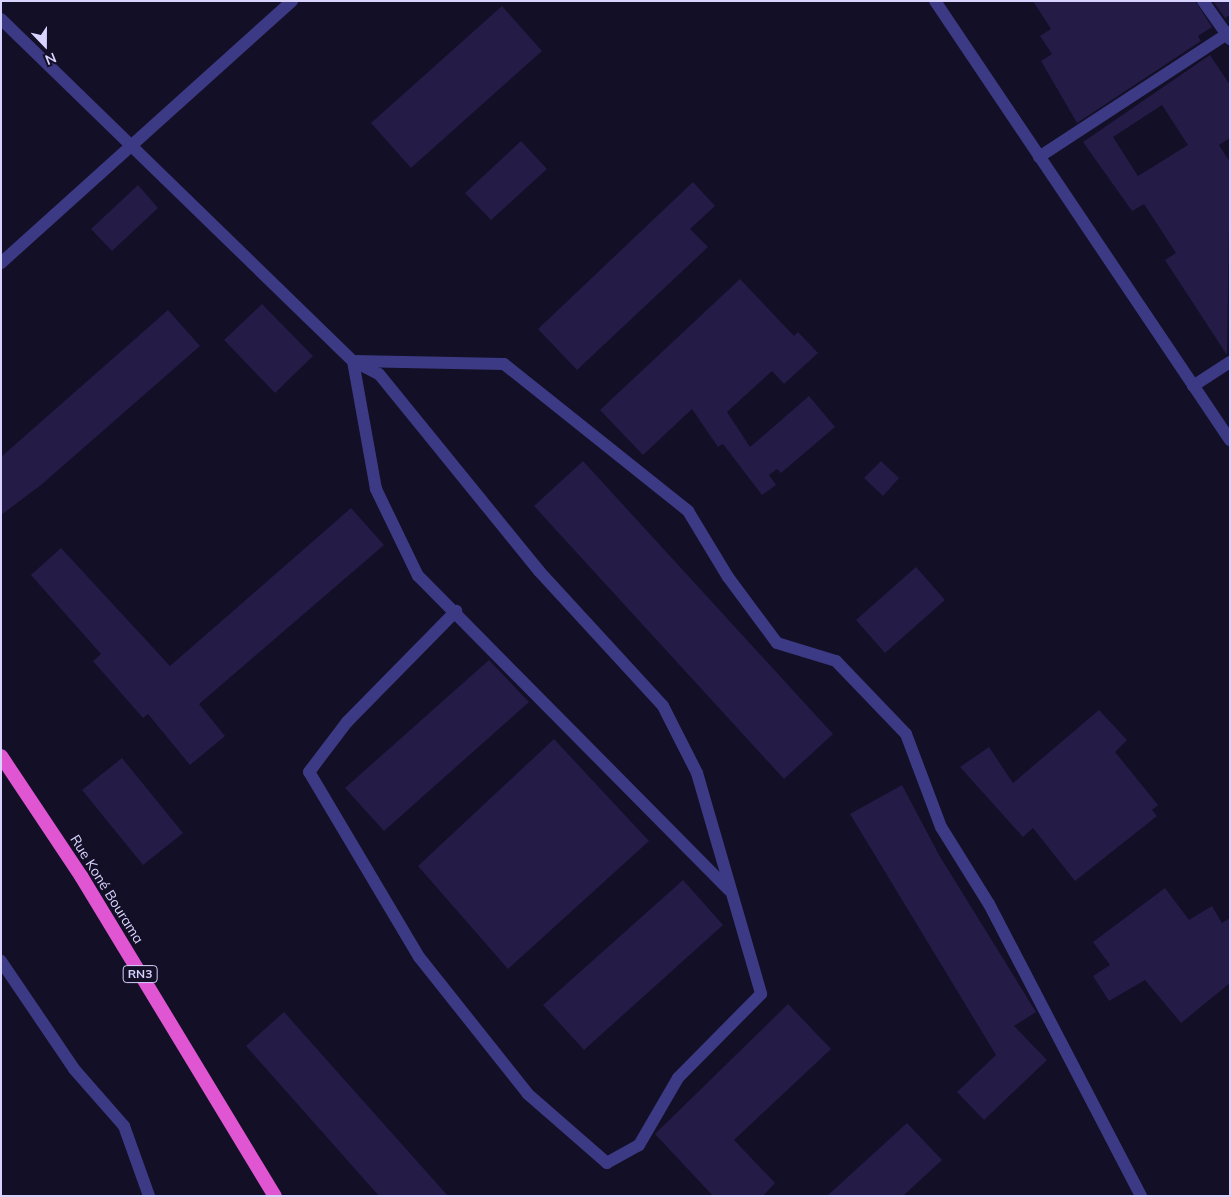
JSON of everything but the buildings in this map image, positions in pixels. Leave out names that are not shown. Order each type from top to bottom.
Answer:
[{"type":"highway","name":"Rue Koné Bourama","points":[[1,756],[81,876],[275,1196]]},
{"type":"street","points":[[1,263],[292,1]]},
{"type":"street","points":[[935,1],[1230,440]]},
{"type":"street","points":[[1039,157],[1229,35],[1203,1]]},
{"type":"street","points":[[1,19],[353,361],[379,374],[540,571],[663,706],[697,773],[761,994],[678,1078],[639,1144],[607,1163],[528,1094],[419,957],[309,772],[347,722],[456,611]]},
{"type":"street","points":[[353,361],[376,489],[418,576],[456,611],[731,892]]},
{"type":"street","points":[[353,361],[504,364],[688,511],[728,577],[777,642],[836,661],[906,734],[941,827],[989,904],[1141,1196]]},
{"type":"street","points":[[1193,386],[1230,362]]},
{"type":"street","points":[[1,961],[74,1069],[124,1126],[149,1196]]}]
